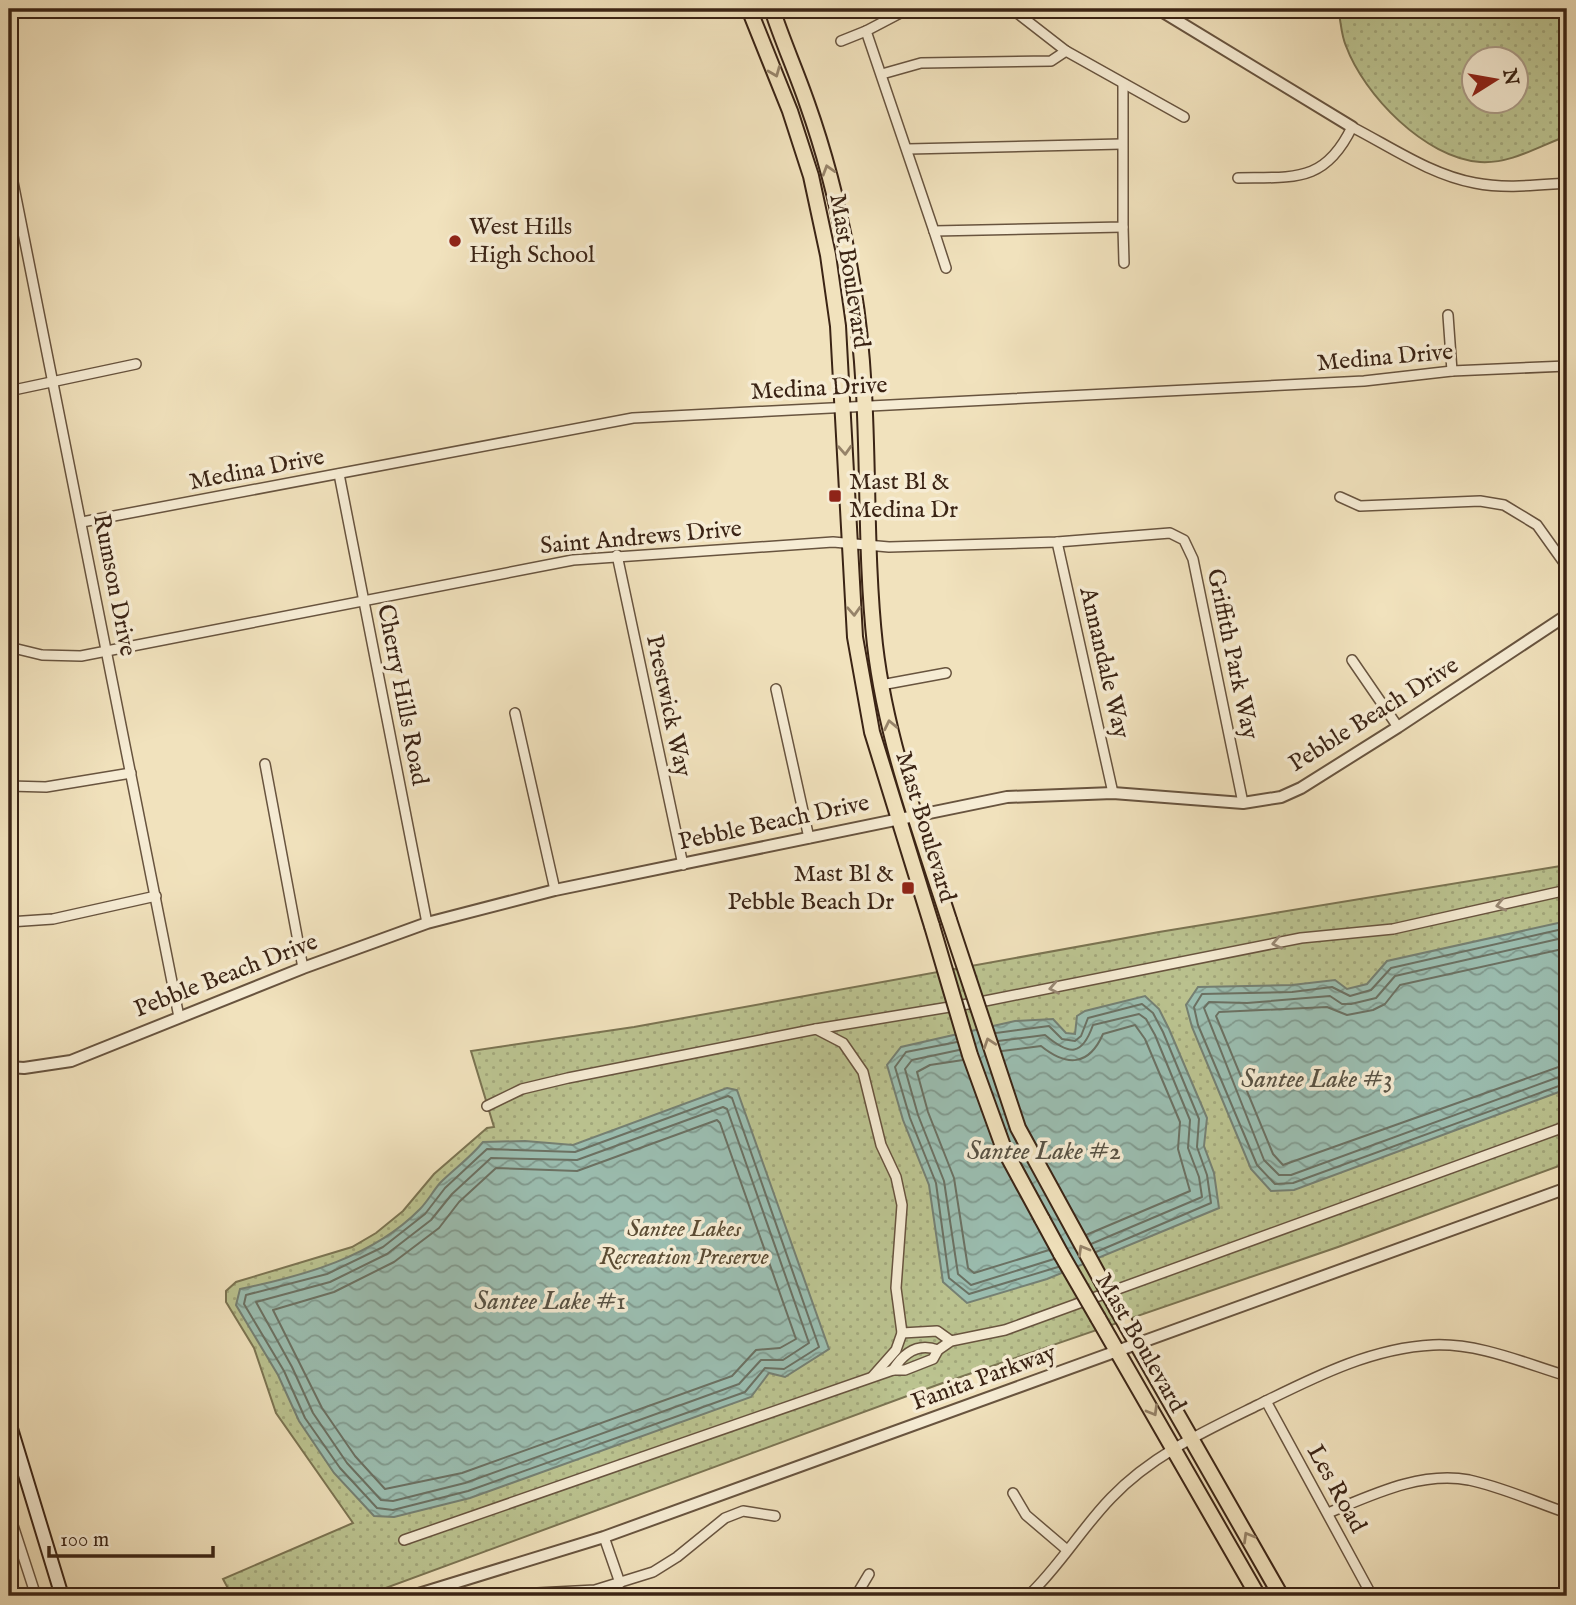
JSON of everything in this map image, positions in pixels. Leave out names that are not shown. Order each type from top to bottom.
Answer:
[{"type":"main road","name":"Mast Boulevard","points":[[749,9],[790,111],[811,176],[828,255],[838,326],[855,637],[872,732],[970,1055],[1004,1149],[1258,1596]]},
{"type":"main road","name":"Mast Boulevard","points":[[772,9],[807,103],[833,188],[853,288],[864,406],[875,643],[897,760],[1018,1128],[1117,1309],[1281,1596]]},
{"type":"main road","points":[[9,1422],[62,1596]]},
{"type":"street","points":[[841,41],[908,9]]},
{"type":"street","points":[[1012,9],[1066,51],[1184,117]]},
{"type":"street","points":[[1158,9],[1352,127],[1427,167],[1460,179],[1506,186],[1567,183]]},
{"type":"street","points":[[866,31],[946,268]]},
{"type":"street","points":[[882,74],[921,63],[1051,61],[1066,51]]},
{"type":"street","points":[[1123,85],[1124,263]]},
{"type":"street","points":[[1238,178],[1305,174],[1320,170],[1342,148],[1352,127]]},
{"type":"street","points":[[908,149],[1122,144]]},
{"type":"street","name":"Rumson Drive","points":[[9,162],[179,1017]]},
{"type":"street","points":[[934,231],[1123,227]]},
{"type":"street","points":[[1448,315],[1452,371]]},
{"type":"street","points":[[9,391],[136,365]]},
{"type":"street","name":"Medina Drive","points":[[82,522],[622,420],[1364,381],[1452,371],[1567,366]]},
{"type":"street","name":"Cherry Hills Road","points":[[339,474],[427,923]]},
{"type":"street","points":[[1340,498],[1360,506],[1480,501],[1504,505],[1537,525],[1567,567]]},
{"type":"street","name":"Saint Andrews Drive","points":[[9,647],[55,657],[108,651],[573,560],[617,555],[850,543],[1057,542],[1159,533]]},
{"type":"street","name":"Griffith Park Way","points":[[1159,533],[1176,534],[1190,548],[1243,803]]},
{"type":"street","name":"Annandale Way","points":[[1057,542],[1113,793]]},
{"type":"street","name":"Prestwick Way","points":[[617,555],[683,865]]},
{"type":"street","name":"Pebble Beach Drive","points":[[9,1067],[24,1068],[71,1061],[303,968],[427,923],[555,890],[1007,797],[1113,793],[1243,803],[1281,797],[1301,788],[1398,727],[1567,615]]},
{"type":"street","points":[[1352,660],[1398,727]]},
{"type":"street","points":[[881,685],[946,673]]},
{"type":"street","points":[[776,689],[809,838]]},
{"type":"street","points":[[515,713],[555,890]]},
{"type":"street","points":[[265,764],[303,968]]},
{"type":"street","points":[[9,786],[46,787],[131,773]]},
{"type":"street","points":[[486,1106],[522,1089],[568,1078],[816,1029],[980,1002],[1301,938],[1393,929],[1567,890]]},
{"type":"street","points":[[9,922],[53,919],[156,896]]},
{"type":"street","points":[[816,1029],[843,1043],[863,1072],[881,1145],[896,1177],[902,1205],[896,1288],[902,1333],[896,1350],[869,1379]]},
{"type":"street","points":[[404,1540],[893,1370],[905,1370],[933,1359],[937,1350],[951,1341],[1005,1330],[1567,1126]]},
{"type":"street","name":"Fanita Parkway","points":[[412,1596],[604,1537],[1567,1188]]},
{"type":"street","points":[[902,1333],[937,1331],[951,1341]]},
{"type":"street","points":[[1028,1596],[1112,1497],[1174,1447],[1297,1383],[1380,1353],[1434,1345],[1483,1350],[1567,1376]]},
{"type":"street","points":[[893,1370],[902,1354],[924,1347],[937,1350]]},
{"type":"street","name":"Les Road","points":[[1266,1401],[1372,1596]]},
{"type":"street","points":[[1328,1513],[1398,1486],[1437,1479],[1482,1484],[1567,1513]]},
{"type":"street","points":[[1013,1493],[1026,1516],[1067,1550]]},
{"type":"street","points":[[480,1596],[595,1590],[653,1572],[677,1557],[725,1518],[743,1511],[775,1516]]},
{"type":"street","points":[[9,1513],[36,1596]]},
{"type":"street","points":[[604,1537],[620,1583]]},
{"type":"street","points":[[859,1596],[869,1574]]},
{"type":"green space","points":[[1338,9],[1567,9],[1567,136],[1514,157],[1491,162],[1459,158],[1438,149],[1399,121],[1382,103],[1355,65],[1343,37]]},
{"type":"green space","name":"Santee Lakes Recreation Preserve","points":[[1567,865],[1567,1163],[1338,1247],[937,1385],[364,1596],[232,1596],[223,1579],[353,1523],[276,1413],[254,1348],[226,1302],[226,1291],[236,1282],[352,1247],[376,1233],[403,1211],[434,1174],[487,1128],[494,1127],[471,1051],[634,1027],[1159,932]]},
{"type":"water","name":"Santee Lake #3","points":[[1567,921],[1567,1089],[1294,1190],[1271,1191],[1251,1169],[1192,1027],[1186,1005],[1198,987],[1292,985],[1335,980],[1347,989],[1367,984],[1387,961]]},
{"type":"water","name":"Santee Lake #2","points":[[1145,996],[1159,1009],[1207,1118],[1204,1146],[1214,1173],[1219,1208],[1047,1279],[967,1303],[943,1282],[929,1185],[903,1120],[887,1065],[901,1047],[1015,1021],[1053,1019],[1066,1033],[1075,1034],[1077,1016],[1085,1011]]},
{"type":"water","name":"Santee Lake #1","points":[[727,1088],[737,1090],[829,1349],[785,1377],[769,1373],[751,1397],[470,1498],[394,1517],[374,1516],[334,1473],[299,1421],[278,1375],[236,1305],[240,1289],[312,1271],[381,1240],[420,1209],[440,1183],[483,1142],[525,1141],[573,1145]]},
{"type":"place","name":"West Hills High School","points":[[455,241]]},
{"type":"place","name":"Mast Bl & Medina Dr","points":[[835,496]]},
{"type":"place","name":"Mast Bl & Pebble Beach Dr","points":[[908,888]]}]
